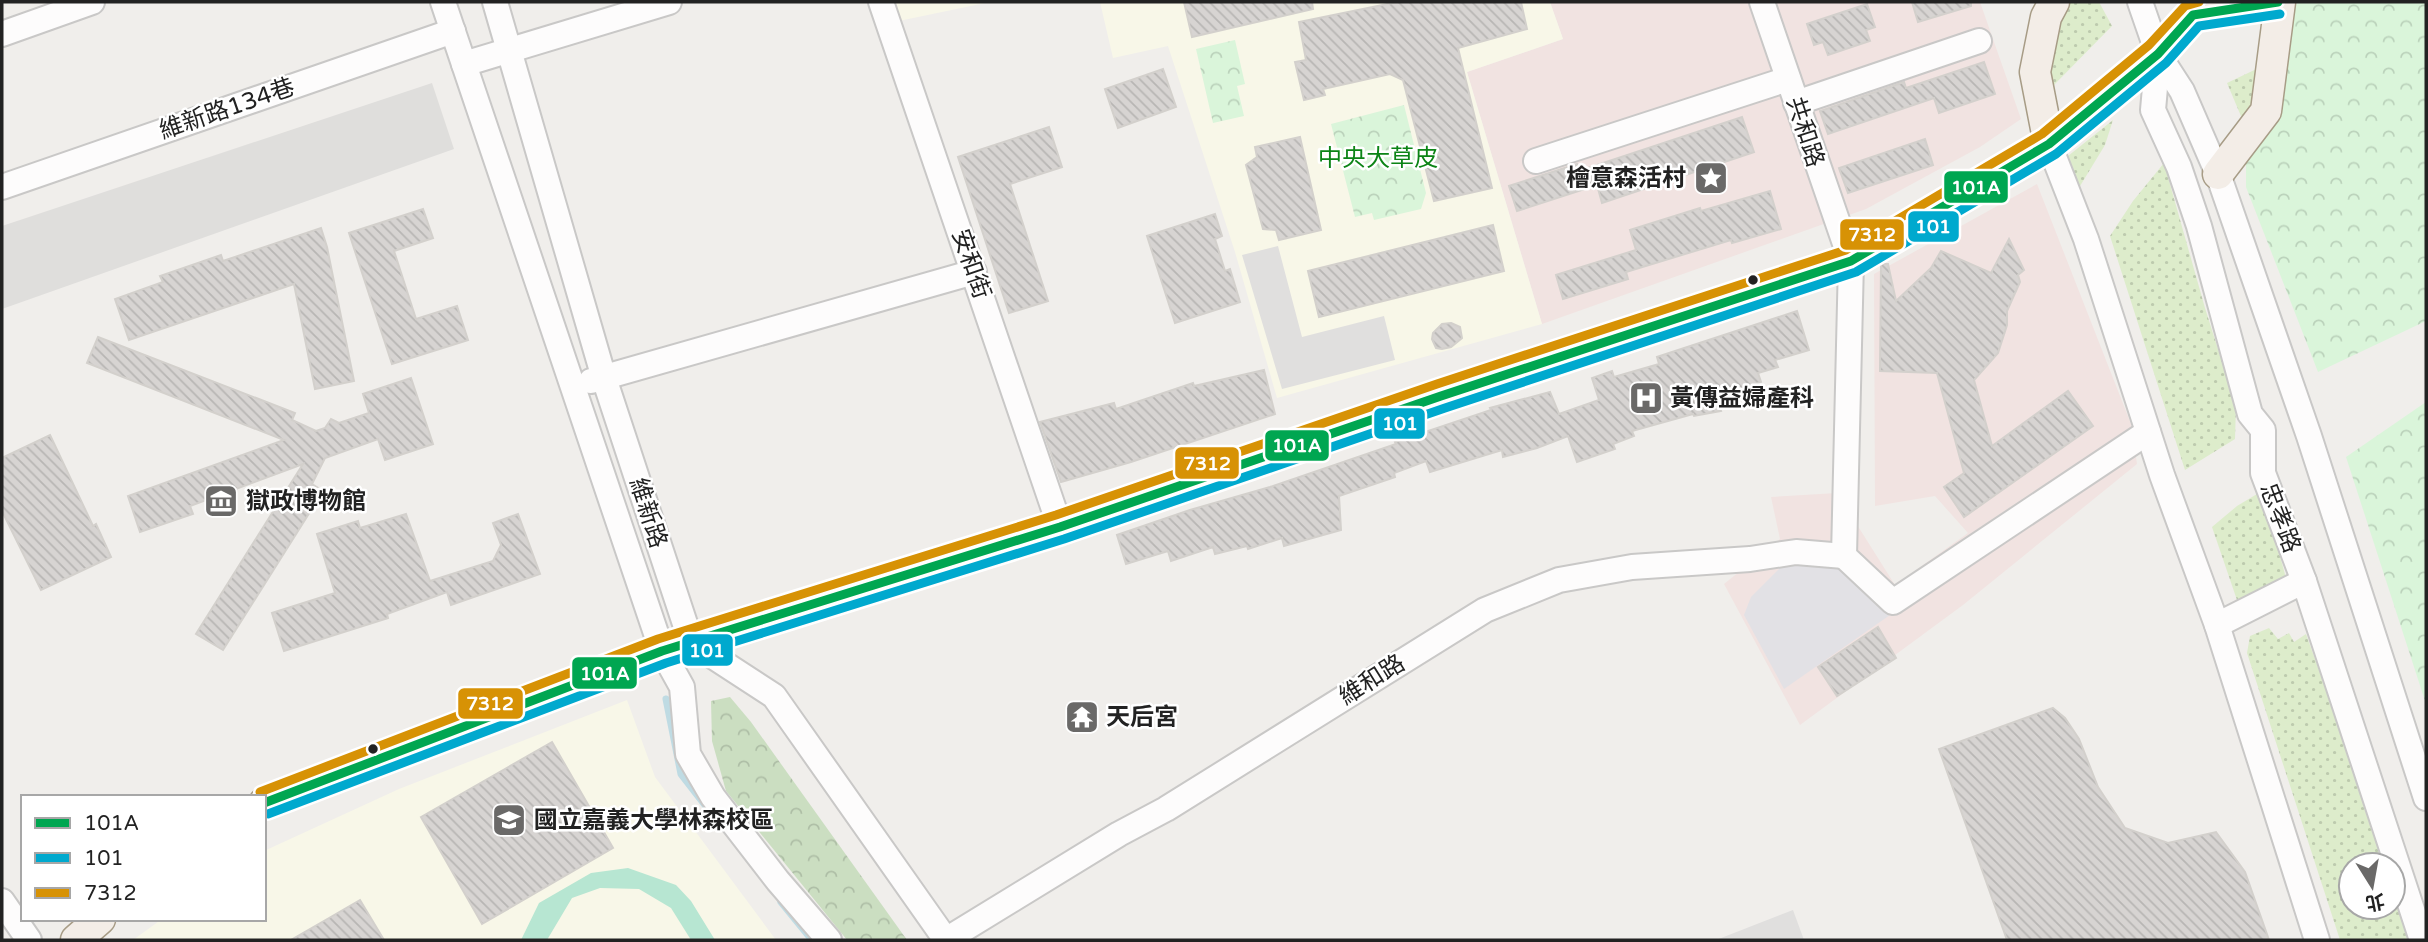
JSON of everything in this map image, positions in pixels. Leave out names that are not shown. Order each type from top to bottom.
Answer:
[{"type":"main road","points":[[2049,144],[2035,72],[2046,16],[2054,2]]},
{"type":"main road","points":[[266,802],[662,651],[1060,527],[1454,392],[1851,261],[2049,144],[2158,54],[2194,9],[2279,2],[2266,111],[2218,174]]},
{"type":"main road","points":[[76,940],[98,921]]},
{"type":"street","name":"維新路","points":[[443,2],[662,651],[682,687],[688,754],[713,797],[778,881],[830,940]]},
{"type":"street","name":"維新路","points":[[495,2],[604,378],[691,642]]},
{"type":"street","points":[[464,64],[669,2]]},
{"type":"street","name":"安和街","points":[[881,2],[1060,527]]},
{"type":"street","name":"共和路","points":[[1762,2],[1851,261]]},
{"type":"street","name":"忠孝路","points":[[2140,2],[2158,54],[2182,91],[2218,174],[2309,436],[2426,798]]},
{"type":"street","points":[[2,34],[76,4]]},
{"type":"street","name":"維新路134巷","points":[[2,187],[453,31]]},
{"type":"street","points":[[1796,103],[1979,41]]},
{"type":"street","name":"忠孝路","points":[[2158,54],[2153,110],[2179,167],[2199,226],[2250,414],[2263,430],[2263,473],[2304,581],[2422,940]]},
{"type":"street","points":[[1536,161],[1788,79]]},
{"type":"street","points":[[2049,144],[2086,239],[2148,432],[2217,625],[2317,940]]},
{"type":"street","points":[[1851,261],[1844,556],[1893,602],[2148,432]]},
{"type":"street","points":[[573,386],[974,272]]},
{"type":"street","name":"維和路","points":[[946,940],[1119,834],[1166,809],[1485,610],[1559,580],[1632,567],[1750,559],[1796,552],[1844,556]]},
{"type":"street","points":[[2217,625],[2304,581]]},
{"type":"street","points":[[691,642],[774,696],[946,940]]},
{"type":"street","points":[[2,901],[29,940]]},
{"type":"shaded area","points":[[888,2],[990,2],[894,22]]},
{"type":"shaded area","points":[[1100,2],[1550,2],[1563,39],[1467,72],[1542,324],[1277,398],[1235,252],[1168,46],[1113,58]]},
{"type":"shaded area","name":"檜意森活村","points":[[1550,2],[1980,2],[2021,119],[1980,147],[1866,209],[1542,324],[1467,72],[1563,39]]},
{"type":"shaded area","points":[[432,83],[454,149],[2,309],[2,226]]},
{"type":"shaded area","points":[[2037,184],[2131,424],[2137,464],[1963,605],[1800,725],[1724,584],[1780,539],[1771,497],[1837,493],[1895,585],[1968,533],[1935,496],[1875,506],[1874,274]]},
{"type":"shaded area","points":[[1278,246],[1302,337],[1384,316],[1395,360],[1282,389],[1242,255]]},
{"type":"shaded area","points":[[1796,552],[1844,556],[1900,608],[1784,689],[1744,615],[1751,597]]},
{"type":"shaded area","name":"國立嘉義大學林森校區","points":[[627,700],[655,777],[776,940],[133,940],[159,921],[266,921],[266,850],[399,789]]},
{"type":"shaded area","points":[[1793,910],[1804,940],[1716,940]]},
{"type":"green space","points":[[2067,2],[2099,2],[2112,26],[2052,87],[2044,56]]},
{"type":"green space","points":[[2300,2],[2426,2],[2426,321],[2318,372],[2246,187],[2246,147],[2293,6]]},
{"type":"green space","points":[[1235,40],[1245,84],[1237,86],[1244,116],[1213,123],[1196,49]]},
{"type":"green space","points":[[2267,64],[2246,128],[2227,83]]},
{"type":"green space","name":"中央大草皮","points":[[1404,105],[1426,193],[1421,209],[1374,220],[1372,213],[1355,217],[1331,124]]},
{"type":"green space","points":[[2113,120],[2105,145],[2077,191],[2063,160]]},
{"type":"green space","points":[[2164,163],[2236,406],[2235,439],[2185,470],[2110,236],[2133,201]]},
{"type":"green space","points":[[2426,402],[2426,704],[2346,457]]},
{"type":"green space","points":[[2262,491],[2286,578],[2238,603],[2212,527],[2237,506]]},
{"type":"green space","points":[[2269,628],[2278,639],[2289,633],[2294,642],[2306,634],[2384,851],[2337,851],[2337,921],[2407,919],[2414,940],[2340,940],[2247,653],[2250,636]]},
{"type":"green space","points":[[730,697],[751,722],[907,940],[847,940],[726,791],[712,741],[711,701]]},
{"type":"green space","points":[[628,868],[676,885],[691,901],[715,940],[691,940],[671,908],[639,889],[600,888],[572,898],[547,940],[521,940],[539,903],[591,873]]},
{"type":"building","points":[[1184,2],[1312,2],[1313,9],[1192,37]]},
{"type":"building","points":[[1397,2],[1521,2],[1527,29],[1458,48],[1492,188],[1434,201],[1403,80],[1390,74],[1323,89],[1325,95],[1304,100],[1295,62],[1306,60],[1299,22]]},
{"type":"building","points":[[1912,2],[1971,2],[1971,6],[1918,22]]},
{"type":"building","points":[[1867,4],[1875,27],[1866,30],[1870,41],[1828,55],[1823,42],[1814,45],[1807,24]]},
{"type":"building","points":[[1984,62],[1995,94],[1939,113],[1934,98],[1828,134],[1820,111],[1904,82],[1906,88]]},
{"type":"building","points":[[1163,69],[1176,107],[1118,128],[1105,89]]},
{"type":"building","points":[[1742,117],[1754,152],[1602,203],[1597,185],[1517,211],[1509,186],[1577,164],[1579,171]]},
{"type":"building","points":[[1049,127],[1062,167],[1010,184],[1048,301],[1009,313],[958,157]]},
{"type":"building","points":[[1300,137],[1321,230],[1279,240],[1276,230],[1263,229],[1246,165],[1257,157],[1255,147]]},
{"type":"building","points":[[1925,139],[1933,165],[1848,193],[1839,168]]},
{"type":"building","points":[[1770,191],[1781,229],[1732,243],[1731,240],[1626,272],[1628,279],[1563,299],[1556,275],[1636,250],[1630,230],[1700,208],[1701,211]]},
{"type":"building","points":[[423,209],[433,238],[394,251],[416,319],[457,306],[468,340],[392,364],[349,233]]},
{"type":"building","points":[[1215,214],[1222,236],[1215,239],[1225,271],[1230,269],[1240,302],[1175,323],[1147,236]]},
{"type":"building","points":[[1493,225],[1504,271],[1319,317],[1308,271]]},
{"type":"building","points":[[321,228],[354,381],[315,389],[294,284],[129,340],[115,299],[163,282],[160,276],[221,255],[223,261]]},
{"type":"building","points":[[2009,239],[2024,270],[2018,275],[2020,282],[2007,311],[2007,325],[1998,353],[1974,380],[1992,446],[2068,391],[2093,426],[1964,517],[1944,487],[1964,473],[1937,373],[1880,371],[1881,264],[1888,264],[1896,301],[1931,268],[1941,251],[1991,273]]},
{"type":"building","points":[[1797,311],[1809,350],[1775,360],[1778,367],[1758,373],[1761,382],[1747,387],[1748,389],[1716,398],[1721,411],[1693,414],[1632,431],[1634,436],[1613,444],[1615,449],[1577,462],[1568,436],[1503,457],[1502,450],[1430,472],[1426,461],[1394,473],[1395,477],[1339,496],[1341,530],[1284,546],[1282,538],[1248,549],[1247,546],[1215,554],[1213,547],[1171,561],[1168,551],[1126,564],[1117,535],[1270,487],[1491,410],[1490,408],[1550,392],[1559,414],[1599,400],[1592,378],[1612,371],[1614,377],[1659,364],[1657,357]]},
{"type":"building","points":[[1451,323],[1460,327],[1462,338],[1451,347],[1436,348],[1432,339],[1433,333],[1442,324]]},
{"type":"building","points":[[98,337],[295,413],[292,420],[316,431],[325,428],[331,419],[339,423],[369,413],[363,394],[411,378],[433,444],[385,460],[378,439],[325,458],[312,484],[320,489],[320,496],[223,650],[196,634],[303,464],[190,506],[193,514],[140,532],[128,496],[284,440],[87,363]]},
{"type":"building","points":[[1264,370],[1275,414],[1131,462],[1061,482],[1040,422],[1114,403],[1116,409],[1193,383],[1194,386]]},
{"type":"building","points":[[50,435],[93,526],[96,524],[111,557],[41,590],[2,511],[2,458]]},
{"type":"building","points":[[406,514],[430,581],[493,561],[501,545],[493,523],[518,514],[540,574],[451,605],[447,592],[387,614],[388,618],[284,651],[272,613],[335,593],[317,534],[358,521],[360,528]]},
{"type":"building","points":[[1878,627],[1896,658],[1837,696],[1818,667]]},
{"type":"building","points":[[2053,708],[2065,718],[2079,739],[2098,787],[2125,828],[2168,843],[2216,832],[2245,872],[2269,940],[2007,940],[1939,749]]},
{"type":"building","points":[[552,742],[613,848],[482,924],[421,817]]},
{"type":"building","points":[[360,900],[384,940],[291,940],[329,918]]},
{"type":"waterway","points":[[666,699],[681,774],[705,805]]},
{"type":"waterway","points":[[781,902],[812,940]]},
{"type":"transit line","name":"7312","points":[[260,792],[658,639],[1056,515],[1437,384],[1846,250],[2042,134],[2149,45],[2185,6],[2199,2]]},
{"type":"transit line","name":"101A","points":[[266,802],[662,651],[1060,527],[1441,396],[1851,261],[2049,144],[2158,54],[2193,15],[2278,2]]},
{"type":"transit line","name":"101","points":[[268,814],[666,663],[1064,539],[1445,408],[1856,272],[2056,154],[2166,63],[2199,26],[2280,14]]},
{"type":"place","name":"檜意森活村","points":[[1711,178]]},
{"type":"place","name":"黃傳益婦產科","points":[[1646,398]]},
{"type":"place","name":"獄政博物館","points":[[221,501]]},
{"type":"place","name":"天后宮","points":[[1082,717]]},
{"type":"place","name":"國立嘉義大學林森校區","points":[[509,820]]}]
